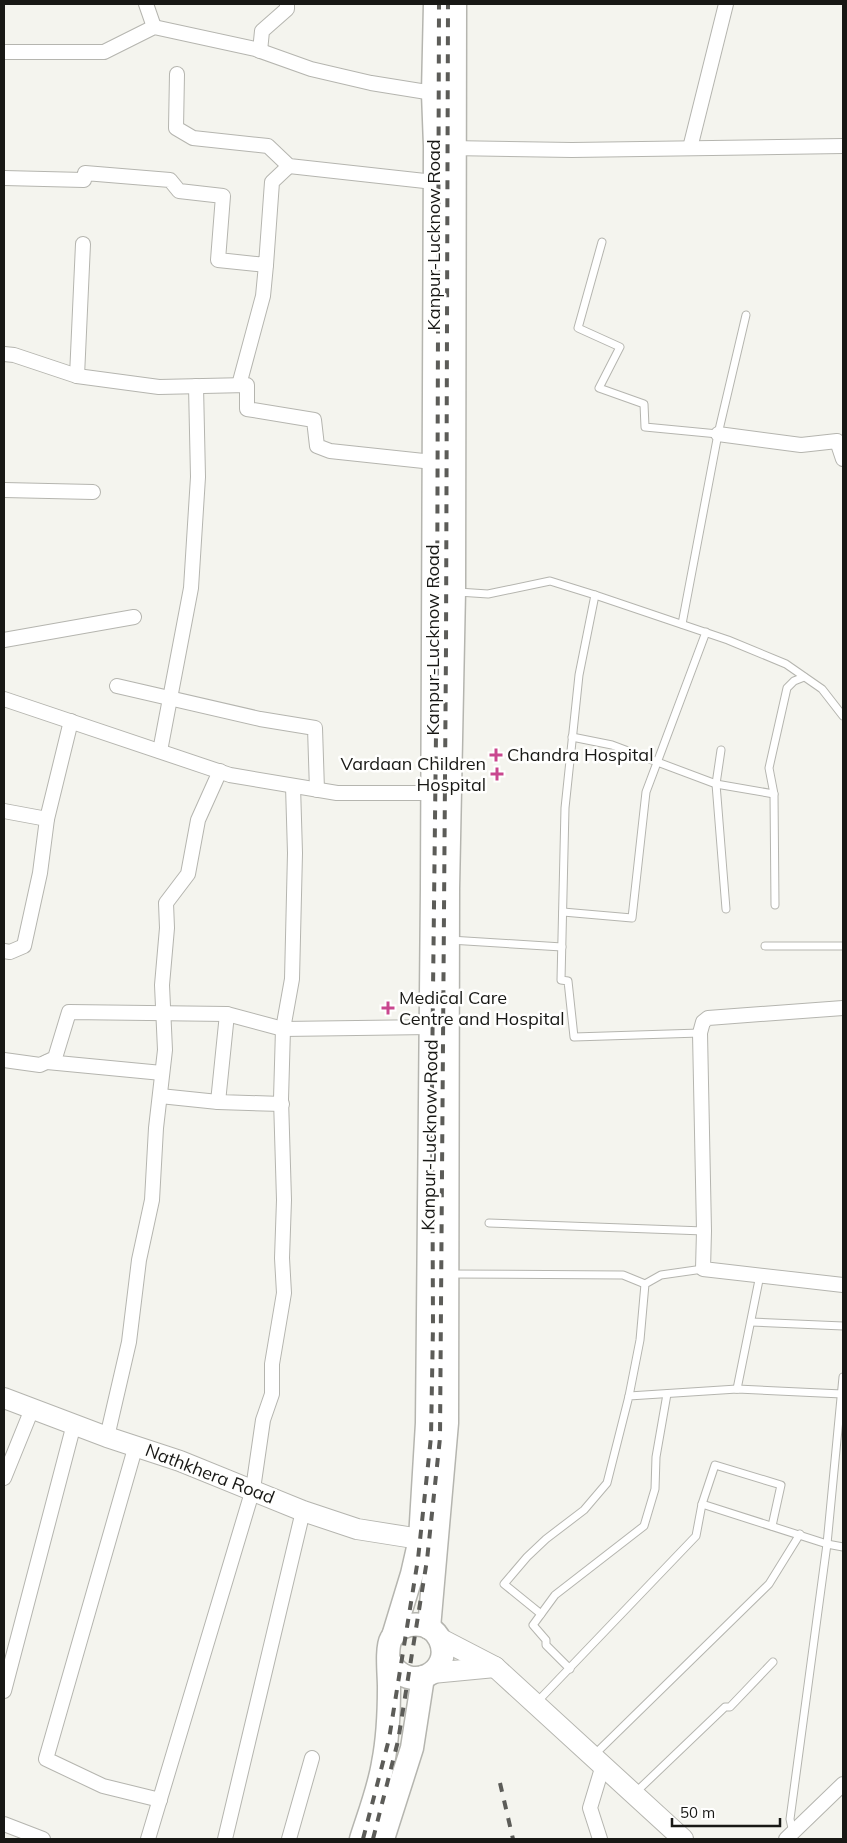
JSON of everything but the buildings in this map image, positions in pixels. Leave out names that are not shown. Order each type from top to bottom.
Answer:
[{"type":"main road","name":"Kanpur-Lucknow Road","points":[[394,1634],[412,1574],[420,1539],[439,1195],[448,940],[443,592],[433,462],[434,182],[445,148],[433,93],[435,4]]},
{"type":"main road","name":"Kanpur-Lucknow Road","points":[[434,1633],[447,1423],[448,1274],[439,1195],[431,1027],[433,793],[443,592],[453,293],[445,148],[455,4]]},
{"type":"main road","points":[[361,1839],[383,1763],[389,1710],[390,1662],[387,1650],[391,1638],[406,1625],[414,1624],[434,1633],[442,1647],[442,1657],[438,1666],[428,1675],[407,1678],[400,1674],[390,1662]]},
{"type":"main road","points":[[383,1839],[412,1748],[428,1675]]},
{"type":"street","points":[[146,4],[154,27]]},
{"type":"street","points":[[260,50],[262,31],[287,8],[287,4]]},
{"type":"street","points":[[690,148],[726,4]]},
{"type":"street","points":[[4,52],[104,52],[154,27],[260,50],[311,69],[371,83],[433,93]]},
{"type":"street","points":[[177,74],[176,128],[194,138],[268,146],[289,166],[434,182]]},
{"type":"street","points":[[445,148],[572,150],[843,146]]},
{"type":"street","points":[[239,385],[263,296],[272,182],[289,166]]},
{"type":"street","points":[[4,178],[84,180],[85,173],[170,180],[179,191],[223,196],[218,260],[266,266]]},
{"type":"street","points":[[77,376],[83,244]]},
{"type":"street","points":[[4,354],[14,355],[77,376],[159,387],[247,385],[247,409],[314,420],[317,446],[330,451],[433,462]]},
{"type":"street","points":[[160,751],[191,588],[198,477],[196,386]]},
{"type":"street","points":[[718,434],[802,445],[837,441],[843,459]]},
{"type":"street","points":[[4,490],[93,492]]},
{"type":"street","points":[[4,640],[134,616]]},
{"type":"street","points":[[117,686],[260,719],[314,728],[317,790]]},
{"type":"street","points":[[4,699],[230,775],[337,793],[433,793]]},
{"type":"street","points":[[4,951],[10,952],[24,946],[40,873],[47,819],[71,721]]},
{"type":"street","points":[[107,1437],[129,1342],[140,1260],[152,1200],[165,1050],[162,985],[167,928],[166,903],[188,874],[198,820],[220,771]]},
{"type":"street","points":[[148,1839],[253,1490],[263,1420],[272,1394],[272,1364],[284,1293],[282,1258],[284,1200],[282,1028],[292,979],[295,853],[293,786]]},
{"type":"street","points":[[4,810],[47,819]]},
{"type":"street","points":[[843,1008],[708,1018],[703,1022],[700,1033],[703,1269],[843,1285]]},
{"type":"street","points":[[4,1060],[40,1065],[55,1058],[69,1012],[227,1014],[282,1028],[431,1027]]},
{"type":"street","points":[[218,1102],[227,1014]]},
{"type":"street","points":[[47,1062],[162,1073]]},
{"type":"street","points":[[160,1096],[218,1102],[282,1104]]},
{"type":"street","name":"Nathkhera Road","points":[[4,1398],[107,1437],[136,1445],[303,1511],[356,1529],[420,1539]]},
{"type":"street","points":[[4,1478],[32,1409]]},
{"type":"street","points":[[4,1691],[74,1424]]},
{"type":"street","points":[[136,1445],[46,1759],[102,1786],[160,1800]]},
{"type":"street","points":[[226,1839],[303,1511]]},
{"type":"street","points":[[434,1633],[495,1667],[683,1839]]},
{"type":"street","points":[[428,1675],[495,1667]]},
{"type":"street","points":[[289,1839],[312,1758]]},
{"type":"street","points":[[598,1761],[590,1808],[600,1839]]},
{"type":"street","points":[[790,1836],[843,1784]]},
{"type":"street","points":[[4,1824],[43,1839]]},
{"type":"lane","points":[[602,242],[578,328],[620,347],[599,388],[644,404],[645,427],[718,434]]},
{"type":"lane","points":[[682,624],[718,434],[746,315]]},
{"type":"lane","points":[[443,592],[488,594],[550,581],[706,632],[786,664],[822,689],[843,716]]},
{"type":"lane","points":[[595,595],[580,676],[564,808],[561,980],[568,981],[574,1037],[700,1033]]},
{"type":"lane","points":[[563,912],[632,918],[646,792],[706,632]]},
{"type":"lane","points":[[774,905],[774,794],[770,768],[787,688],[794,681],[804,677]]},
{"type":"lane","points":[[572,737],[612,746],[716,784],[774,794]]},
{"type":"lane","points":[[721,750],[716,784],[726,909]]},
{"type":"lane","points":[[448,940],[562,947]]},
{"type":"lane","points":[[766,946],[843,946]]},
{"type":"lane","points":[[489,1223],[704,1231]]},
{"type":"lane","points":[[645,1284],[661,1275],[703,1269]]},
{"type":"lane","points":[[448,1274],[623,1275],[645,1284]]},
{"type":"lane","points":[[737,1389],[760,1276]]},
{"type":"lane","points":[[541,1614],[504,1584],[527,1557],[546,1539],[584,1510],[607,1484],[629,1396],[640,1340],[645,1284]]},
{"type":"lane","points":[[751,1322],[843,1326]]},
{"type":"lane","points":[[790,1836],[790,1819],[827,1544],[843,1377]]},
{"type":"lane","points":[[629,1396],[737,1389],[842,1394]]},
{"type":"lane","points":[[570,1669],[546,1645],[546,1640],[533,1625],[555,1595],[644,1526],[655,1489],[656,1457],[667,1394]]},
{"type":"lane","points":[[535,1704],[696,1536],[702,1504],[715,1465],[781,1485],[772,1526]]},
{"type":"lane","points":[[702,1504],[827,1544],[843,1547]]},
{"type":"lane","points":[[598,1761],[769,1584],[800,1534]]},
{"type":"lane","points":[[634,1794],[725,1707],[730,1707],[773,1662]]},
{"type":"railway","points":[[363,1839],[389,1739],[418,1559],[431,1437],[433,1326],[432,1077],[437,648],[439,4]]},
{"type":"railway","points":[[373,1839],[398,1741],[427,1560],[440,1438],[446,648],[448,4]]},
{"type":"railway","points":[[500,1783],[513,1839]]},
{"type":"place","name":"Chandra Hospital","points":[[496,755]]},
{"type":"place","name":"Vardaan Children Hospital","points":[[497,774]]},
{"type":"place","name":"Medical Care Centre and Hospital","points":[[388,1008]]}]
